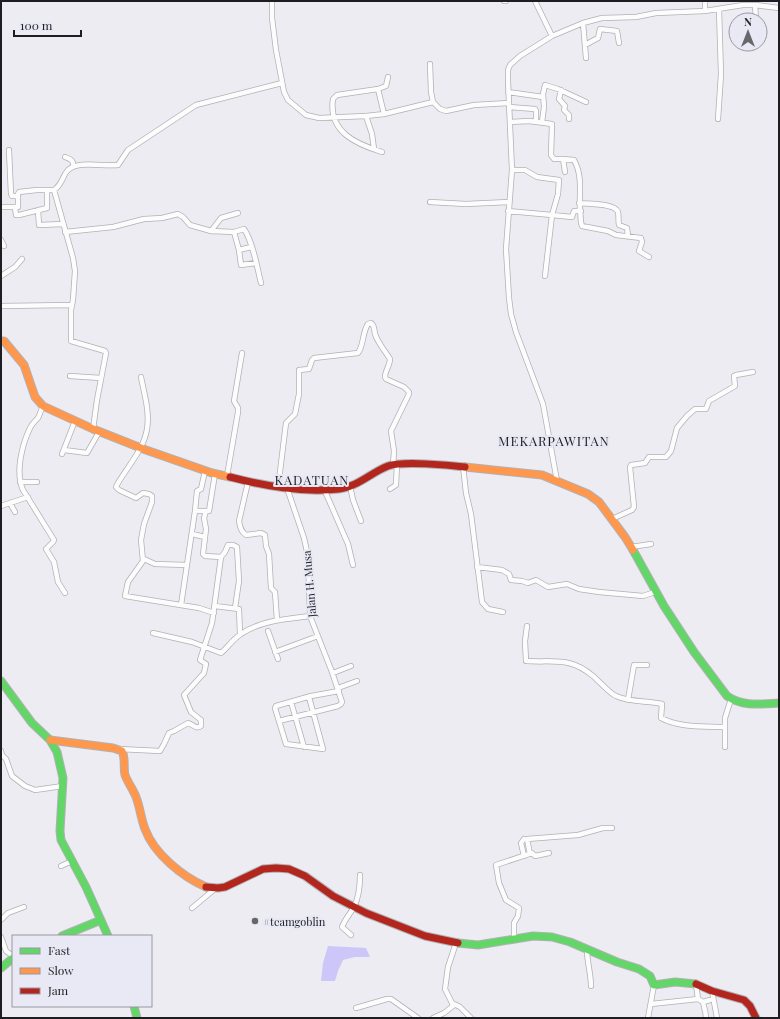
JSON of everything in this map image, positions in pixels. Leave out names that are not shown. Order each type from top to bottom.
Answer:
[{"type":"street","points":[[272,1],[272,18],[284,92],[288,100],[306,115],[319,118],[366,116],[384,114],[433,102]]},
{"type":"street","points":[[535,1],[552,36]]},
{"type":"street","points":[[705,1],[705,11]]},
{"type":"street","points":[[556,481],[553,454],[543,404],[511,314],[507,280],[506,249],[512,170],[508,92],[508,73],[510,66],[525,52],[552,36],[583,23],[609,17],[636,17],[667,12],[719,10],[736,6],[755,5],[779,8]]},
{"type":"street","points":[[755,5],[755,12]]},
{"type":"street","points":[[718,119],[721,74],[719,10]]},
{"type":"street","points":[[583,23],[586,58]]},
{"type":"street","points":[[585,45],[598,38],[600,29],[618,32],[619,43]]},
{"type":"street","points":[[430,64],[431,92],[433,102],[440,109],[446,111],[474,105],[509,105],[535,109],[536,122]]},
{"type":"street","points":[[382,152],[358,143],[343,132],[333,118],[332,102],[334,96],[378,89],[386,86],[388,78]]},
{"type":"street","points":[[1,207],[15,208],[19,206],[18,193],[21,192],[54,190],[60,184],[66,172],[73,166],[118,165],[128,150],[196,105],[282,83]]},
{"type":"street","points":[[542,122],[545,85],[561,90],[586,102]]},
{"type":"street","points":[[378,89],[384,114]]},
{"type":"street","points":[[561,90],[558,99],[565,106],[564,110],[569,115],[569,119]]},
{"type":"street","points":[[508,92],[543,97]]},
{"type":"street","points":[[366,116],[372,134],[374,149]]},
{"type":"street","points":[[510,122],[542,122],[552,124],[552,157],[554,159],[574,159],[576,162],[580,180],[580,222],[583,227],[608,231],[616,235],[642,239],[639,251],[649,257]]},
{"type":"street","points":[[9,150],[11,194],[12,196],[18,196]]},
{"type":"street","points":[[65,157],[71,160],[73,166]]},
{"type":"street","points":[[563,159],[565,172]]},
{"type":"street","points":[[512,170],[525,170],[537,177],[559,180],[558,194],[552,215],[545,276]]},
{"type":"street","points":[[15,208],[16,215],[19,215],[47,208],[47,190]]},
{"type":"street","points":[[54,190],[73,258],[75,271],[71,341],[106,352],[97,400],[96,430],[87,453],[63,452],[75,421]]},
{"type":"street","points":[[430,202],[466,204],[509,202]]},
{"type":"street","points":[[579,203],[608,205],[615,208],[618,212],[619,225],[627,228],[628,236]]},
{"type":"street","points":[[38,210],[39,225],[63,224]]},
{"type":"street","points":[[508,211],[572,217],[574,211],[581,211]]},
{"type":"street","points":[[211,231],[220,218],[238,212]]},
{"type":"street","points":[[65,232],[113,226],[144,219],[162,218],[178,214],[182,215],[190,225],[211,231],[234,232],[242,229],[245,230],[261,282]]},
{"type":"street","points":[[234,232],[239,250],[240,265],[256,263]]},
{"type":"street","points":[[1,240],[4,246]]},
{"type":"street","points":[[239,250],[251,247]]},
{"type":"street","points":[[1,276],[15,267],[22,259]]},
{"type":"street","points":[[1,306],[72,305]]},
{"type":"street","points":[[278,488],[286,423],[295,415],[299,396],[299,370],[310,369],[314,358],[358,354],[362,348],[365,330],[368,324],[371,323],[374,326],[375,334],[380,345],[390,359],[386,371],[386,379],[404,387],[409,392],[391,431],[396,485],[390,490]]},
{"type":"street","points":[[2,339],[24,365],[36,397],[43,406],[140,448],[215,474],[278,488],[340,489],[350,486],[383,468],[395,464],[463,466],[496,471],[532,473],[556,481],[593,497],[599,502],[612,519],[631,547],[655,592],[694,652],[715,681],[731,699],[747,704],[779,703]]},
{"type":"street","points":[[227,476],[238,412],[238,408],[234,401],[242,353]]},
{"type":"street","points":[[612,519],[632,510],[634,507],[630,467],[631,464],[645,463],[649,457],[666,457],[671,451],[678,427],[687,416],[695,410],[706,409],[709,401],[735,386],[734,376],[753,372]]},
{"type":"street","points":[[70,376],[101,378]]},
{"type":"street","points":[[141,377],[146,401],[148,425],[140,448],[116,487],[136,498],[144,493],[147,493],[152,496],[152,502],[144,522],[140,540],[144,559],[128,582],[124,595],[125,597],[199,608],[214,613]]},
{"type":"street","points":[[43,406],[39,416],[30,429],[24,447],[21,460],[20,482],[54,540],[46,549],[54,562],[58,582],[65,593]]},
{"type":"street","points":[[463,466],[483,605],[488,609],[504,612]]},
{"type":"street","points":[[181,605],[197,491],[201,489],[204,471]]},
{"type":"street","points":[[215,474],[209,510],[208,512],[206,511],[204,518],[206,529],[202,552],[203,555],[221,557]]},
{"type":"street","points":[[20,482],[37,482]]},
{"type":"street","points":[[248,482],[240,526],[246,535],[261,533],[265,534],[266,546],[269,554],[272,589],[275,592],[276,620]]},
{"type":"street","points":[[350,486],[353,500],[361,521]]},
{"type":"street","name":"Jalan H. Musa","points":[[287,488],[304,538],[308,556],[310,616],[339,689],[342,702],[338,706],[313,712]]},
{"type":"street","points":[[324,489],[348,544],[354,565]]},
{"type":"street","points":[[1,506],[28,497]]},
{"type":"street","points":[[10,503],[15,512]]},
{"type":"street","points":[[195,511],[206,511]]},
{"type":"street","points":[[192,534],[205,537]]},
{"type":"street","points":[[631,547],[651,544]]},
{"type":"street","points":[[50,740],[119,750],[160,751],[169,733],[188,723],[196,727],[202,724],[198,716],[190,711],[184,695],[204,672],[206,664],[200,659],[212,623],[221,557],[228,545],[237,547],[239,581],[235,608]]},
{"type":"street","points":[[144,559],[155,564],[187,565]]},
{"type":"street","points":[[477,567],[502,570],[509,574],[511,580],[528,583],[536,580],[548,587],[567,584],[579,589],[643,596],[655,592]]},
{"type":"street","points":[[215,606],[240,610],[240,634]]},
{"type":"street","points":[[153,633],[192,642],[221,653],[240,634],[257,626],[276,620],[310,616]]},
{"type":"street","points":[[527,626],[525,660],[557,660],[569,662],[588,671],[614,696],[628,700],[662,704],[661,718],[670,722],[724,728]]},
{"type":"street","points":[[268,631],[278,659]]},
{"type":"street","points":[[275,652],[318,636]]},
{"type":"street","points":[[628,700],[634,665],[647,665]]},
{"type":"street","points":[[333,673],[351,666]]},
{"type":"street","points":[[1,681],[32,723],[54,745],[60,759],[63,786],[60,835],[64,847],[86,887],[108,935]]},
{"type":"street","points":[[309,697],[323,749],[286,744],[275,707],[291,702],[309,697],[339,689],[357,681]]},
{"type":"street","points":[[726,747],[724,728],[725,718],[731,699]]},
{"type":"street","points":[[291,702],[304,747]]},
{"type":"street","points":[[279,721],[313,712]]},
{"type":"street","points":[[119,750],[124,755],[125,775],[134,791],[146,831],[157,851],[165,859],[190,877],[203,885],[216,888]]},
{"type":"street","points":[[1,751],[2,755],[6,759],[12,776],[25,786],[35,790],[63,786]]},
{"type":"street","points":[[530,854],[527,839],[579,835],[603,828],[612,828]]},
{"type":"street","points":[[524,839],[521,843],[524,856]]},
{"type":"street","points":[[514,939],[514,922],[518,915],[519,908],[506,900],[499,883],[496,866],[497,864],[533,853],[535,856],[549,853]]},
{"type":"street","points":[[61,866],[72,861]]},
{"type":"street","points":[[192,908],[216,888],[234,883],[264,869],[290,869],[307,876],[353,908],[425,935],[456,943],[483,946],[514,939],[542,936],[557,938],[615,962],[640,970],[653,979],[654,985],[648,1018]]},
{"type":"street","points":[[351,935],[342,927],[344,921],[353,908],[359,893],[360,875]]},
{"type":"street","points":[[1,920],[8,913],[24,907]]},
{"type":"street","points":[[64,935],[101,920]]},
{"type":"street","points":[[1,937],[6,950],[12,956]]},
{"type":"street","points":[[456,943],[448,967],[445,989],[452,1003],[460,1007],[471,1018]]},
{"type":"street","points":[[587,950],[587,961],[591,975],[591,986]]},
{"type":"street","points":[[1,968],[12,958]]},
{"type":"street","points":[[654,985],[675,982],[696,984],[712,991],[748,1002],[756,1018]]},
{"type":"street","points":[[696,984],[698,999]]},
{"type":"street","points":[[712,991],[717,1018]]},
{"type":"street","points":[[356,1008],[391,999],[418,1018]]},
{"type":"street","points":[[651,1004],[698,999],[703,1002],[706,1011],[706,1018]]},
{"type":"street","points":[[703,1002],[710,1000]]},
{"type":"street","points":[[433,1018],[449,1010],[453,1006],[452,1003]]},
{"type":"street","points":[[134,1007],[137,1018]]},
{"type":"shaded area","points":[[328,946],[366,948],[370,957],[355,957],[343,960],[335,981],[321,981],[323,963]]},
{"type":"traffic: fast","points":[[633,550],[664,606],[694,652],[727,696],[733,700],[746,703],[779,703]]},
{"type":"traffic: fast","points":[[1,681],[32,723],[50,740],[57,752],[63,778],[60,831],[61,840],[86,887],[108,935]]},
{"type":"traffic: fast","points":[[64,935],[101,920]]},
{"type":"traffic: fast","points":[[458,943],[478,945],[533,936],[552,937],[570,942],[617,962],[639,969],[650,976],[654,985],[675,982],[696,984]]},
{"type":"traffic: fast","points":[[1,968],[12,959]]},
{"type":"traffic: fast","points":[[134,1007],[137,1018]]},
{"type":"traffic: slow","points":[[1,341],[4,341],[24,365],[35,397],[43,406],[93,429],[146,450],[212,473],[230,477]]},
{"type":"traffic: slow","points":[[465,467],[542,475],[588,494],[599,502],[633,550]]},
{"type":"traffic: slow","points":[[50,740],[113,748],[122,751],[124,757],[125,775],[136,797],[149,838],[170,864],[197,883],[206,887]]},
{"type":"traffic: jam","points":[[230,477],[284,488],[325,490],[346,488],[388,466],[426,464],[465,467]]},
{"type":"traffic: jam","points":[[206,887],[225,887],[263,869],[289,869],[305,876],[333,896],[366,913],[425,936],[458,943]]},
{"type":"traffic: jam","points":[[696,984],[712,991],[744,1000],[750,1006],[756,1018]]},
{"type":"place","name":"#teamgoblin","points":[[255,921]]},
{"type":"district","name":"MEKARPAWITAN","points":[[554,440]]},
{"type":"district","name":"KADATUAN","points":[[312,479]]}]
